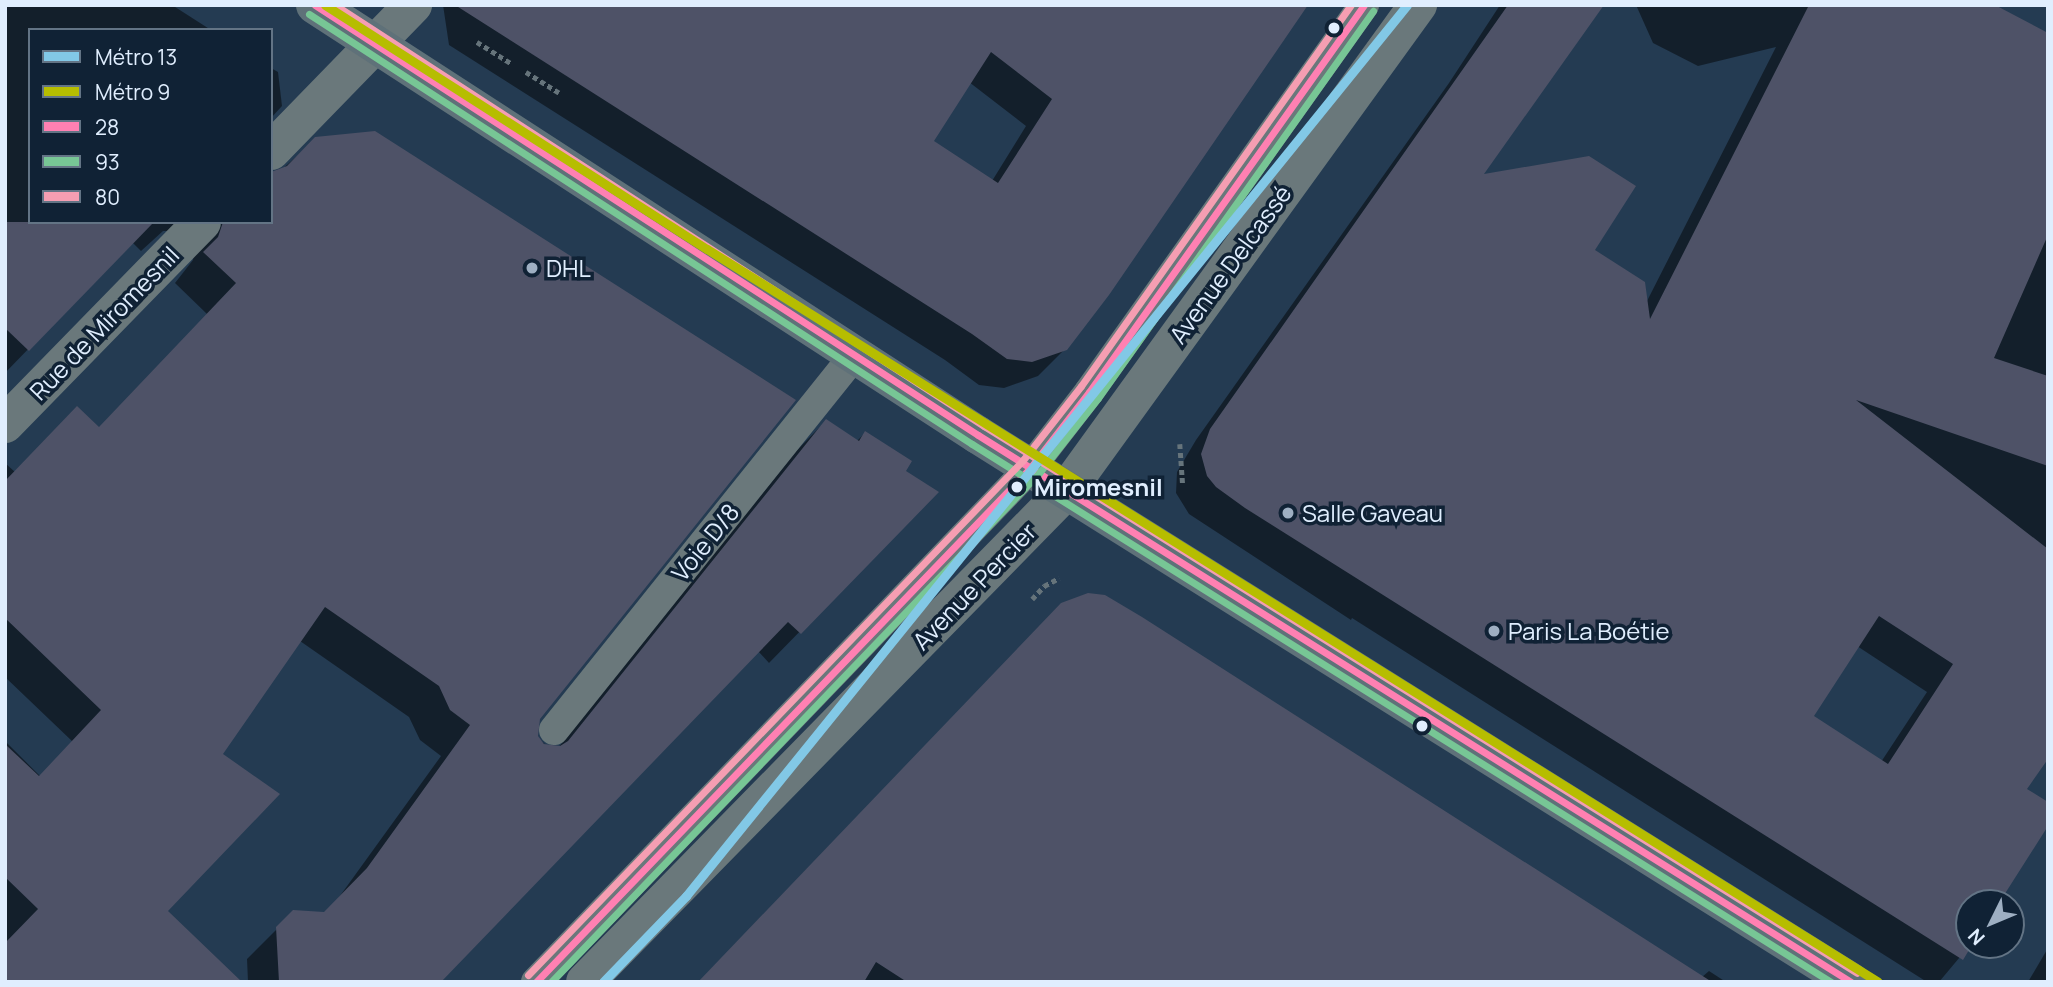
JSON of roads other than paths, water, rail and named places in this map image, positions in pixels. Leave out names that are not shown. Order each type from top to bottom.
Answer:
[{"type":"street","points":[[315,5],[1031,467],[1851,982]]},
{"type":"street","points":[[273,149],[413,5]]},
{"type":"street","name":"Avenue Delcassé","points":[[1067,489],[1418,5]]},
{"type":"street","name":"Rue de Miromesnil","points":[[5,424],[200,224]]},
{"type":"street","name":"Avenue Percier","points":[[585,982],[1067,489]]},
{"type":"lane","name":"Avenue Delcassé","points":[[1031,467],[1089,392],[1364,5]]},
{"type":"lane","name":"Voie D/8","points":[[554,730],[855,354]]},
{"type":"lane","name":"Avenue Percier","points":[[536,982],[1031,467]]},
{"type":"metro line","name":"9","points":[[325,5],[707,249],[1878,982]]},
{"type":"metro line","name":"13","points":[[603,982],[686,896],[1407,5]]},
{"type":"place","name":"DHL","points":[[532,268]]},
{"type":"place","name":"Miromesnil","points":[[1017,487]]},
{"type":"place","name":"Salle Gaveau","points":[[1288,513]]},
{"type":"place","name":"Paris La Boétie","points":[[1494,631]]}]
